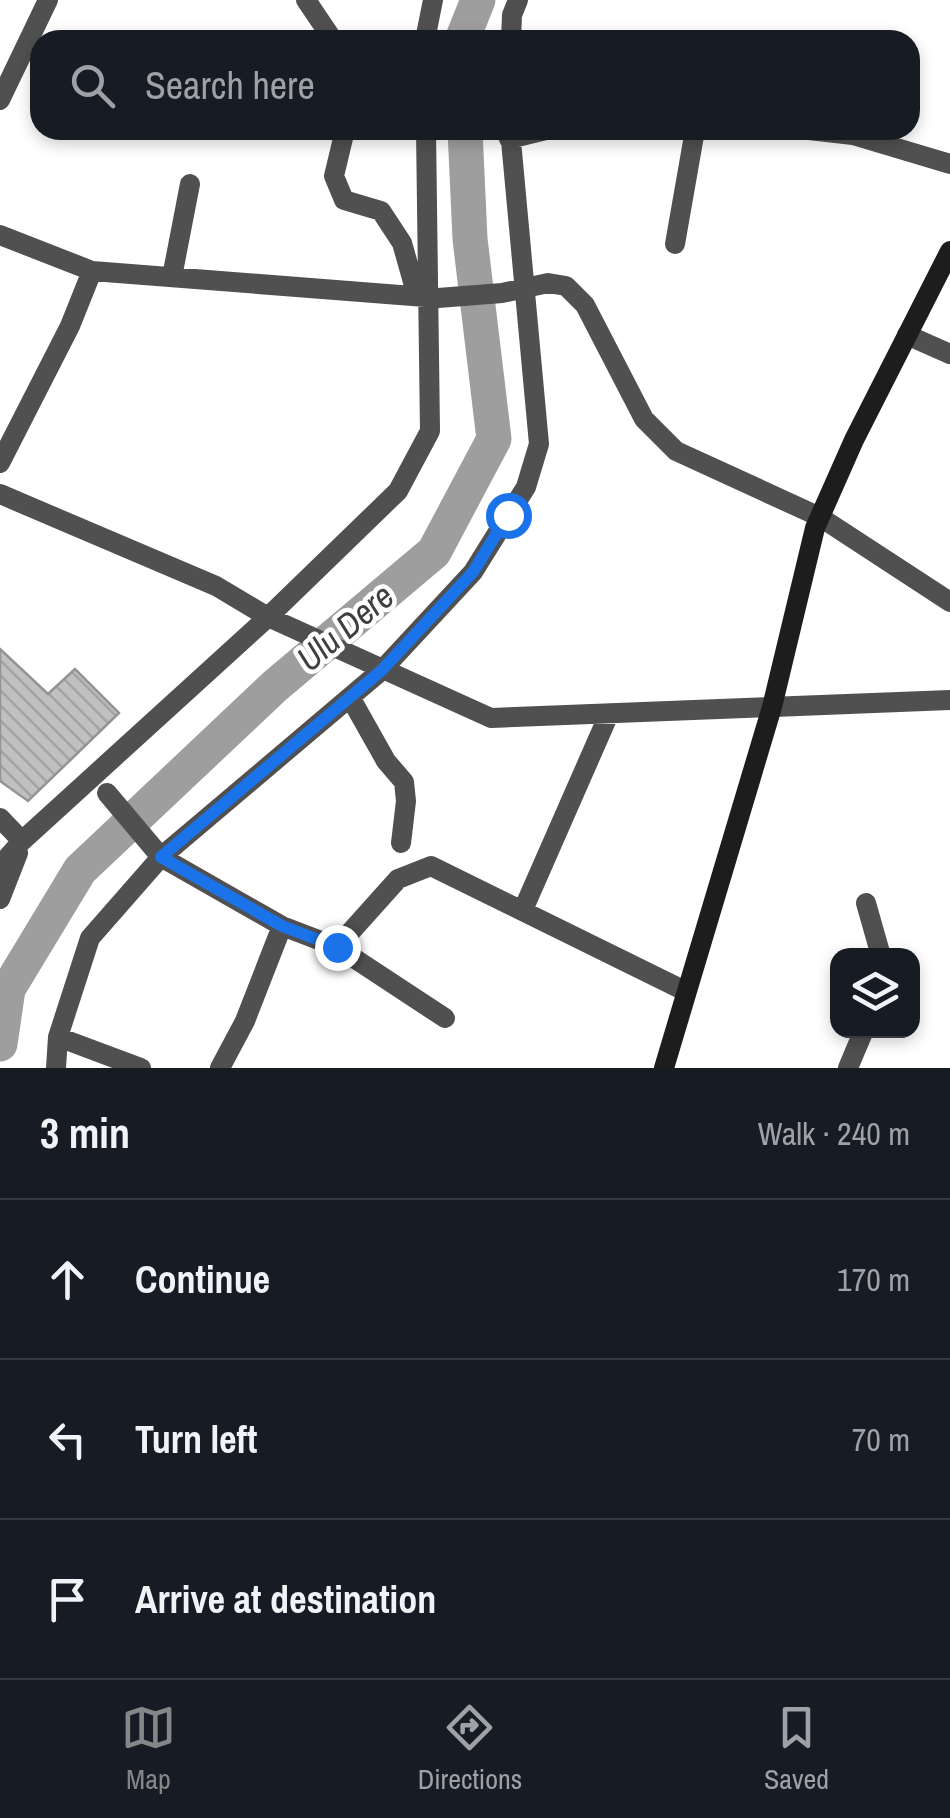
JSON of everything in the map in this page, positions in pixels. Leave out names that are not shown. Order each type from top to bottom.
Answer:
[{"type":"main road","points":[[664,1068],[772,707],[820,517],[854,440],[950,251]]},
{"type":"street","points":[[34,30],[48,0]]},
{"type":"street","points":[[306,0],[326,30]]},
{"type":"street","points":[[427,30],[433,0]]},
{"type":"street","points":[[511,30],[518,0]]},
{"type":"street","points":[[0,100],[30,38]]},
{"type":"street","points":[[343,140],[334,176],[344,200],[381,210],[402,243],[423,297]]},
{"type":"street","points":[[0,866],[398,492],[430,431],[423,297],[426,140]]},
{"type":"street","points":[[56,1068],[58,1037],[90,938],[161,857],[382,670],[473,572],[526,487],[539,444],[510,140]]},
{"type":"street","points":[[676,244],[693,140]]},
{"type":"street","points":[[869,140],[950,164]]},
{"type":"street","points":[[172,278],[190,184]]},
{"type":"street","points":[[0,235],[92,271],[423,297],[460,298],[548,283],[566,286],[585,305],[644,419],[676,451],[820,517],[950,602]]},
{"type":"street","points":[[0,463],[70,326],[92,271]]},
{"type":"street","points":[[907,335],[950,354]]},
{"type":"street","points":[[0,494],[216,586],[268,617],[491,718],[950,700]]},
{"type":"street","points":[[350,697],[377,748],[404,782],[401,844]]},
{"type":"street","points":[[523,910],[609,714]]},
{"type":"street","points":[[108,793],[161,857],[282,926],[337,947],[445,1018]]},
{"type":"street","points":[[0,818],[22,842]]},
{"type":"street","points":[[0,899],[22,842]]},
{"type":"street","points":[[337,947],[398,880],[431,866],[685,992]]},
{"type":"street","points":[[866,903],[879,948]]},
{"type":"street","points":[[220,1068],[245,1021],[282,926]]},
{"type":"street","points":[[58,1037],[141,1068]]},
{"type":"street","points":[[848,1068],[861,1038]]},
{"type":"building","points":[[0,649],[48,694],[75,669],[119,713],[28,801],[0,781]]},
{"type":"waterway","name":"Ulu Dere","points":[[466,30],[478,0]]},
{"type":"waterway","name":"Ulu Dere","points":[[0,1044],[8,989],[80,870],[275,686],[434,552],[494,439],[470,239],[465,140]]},
{"type":"route","points":[[337,947],[282,926],[161,857],[382,670],[473,572],[508,515]]}]
